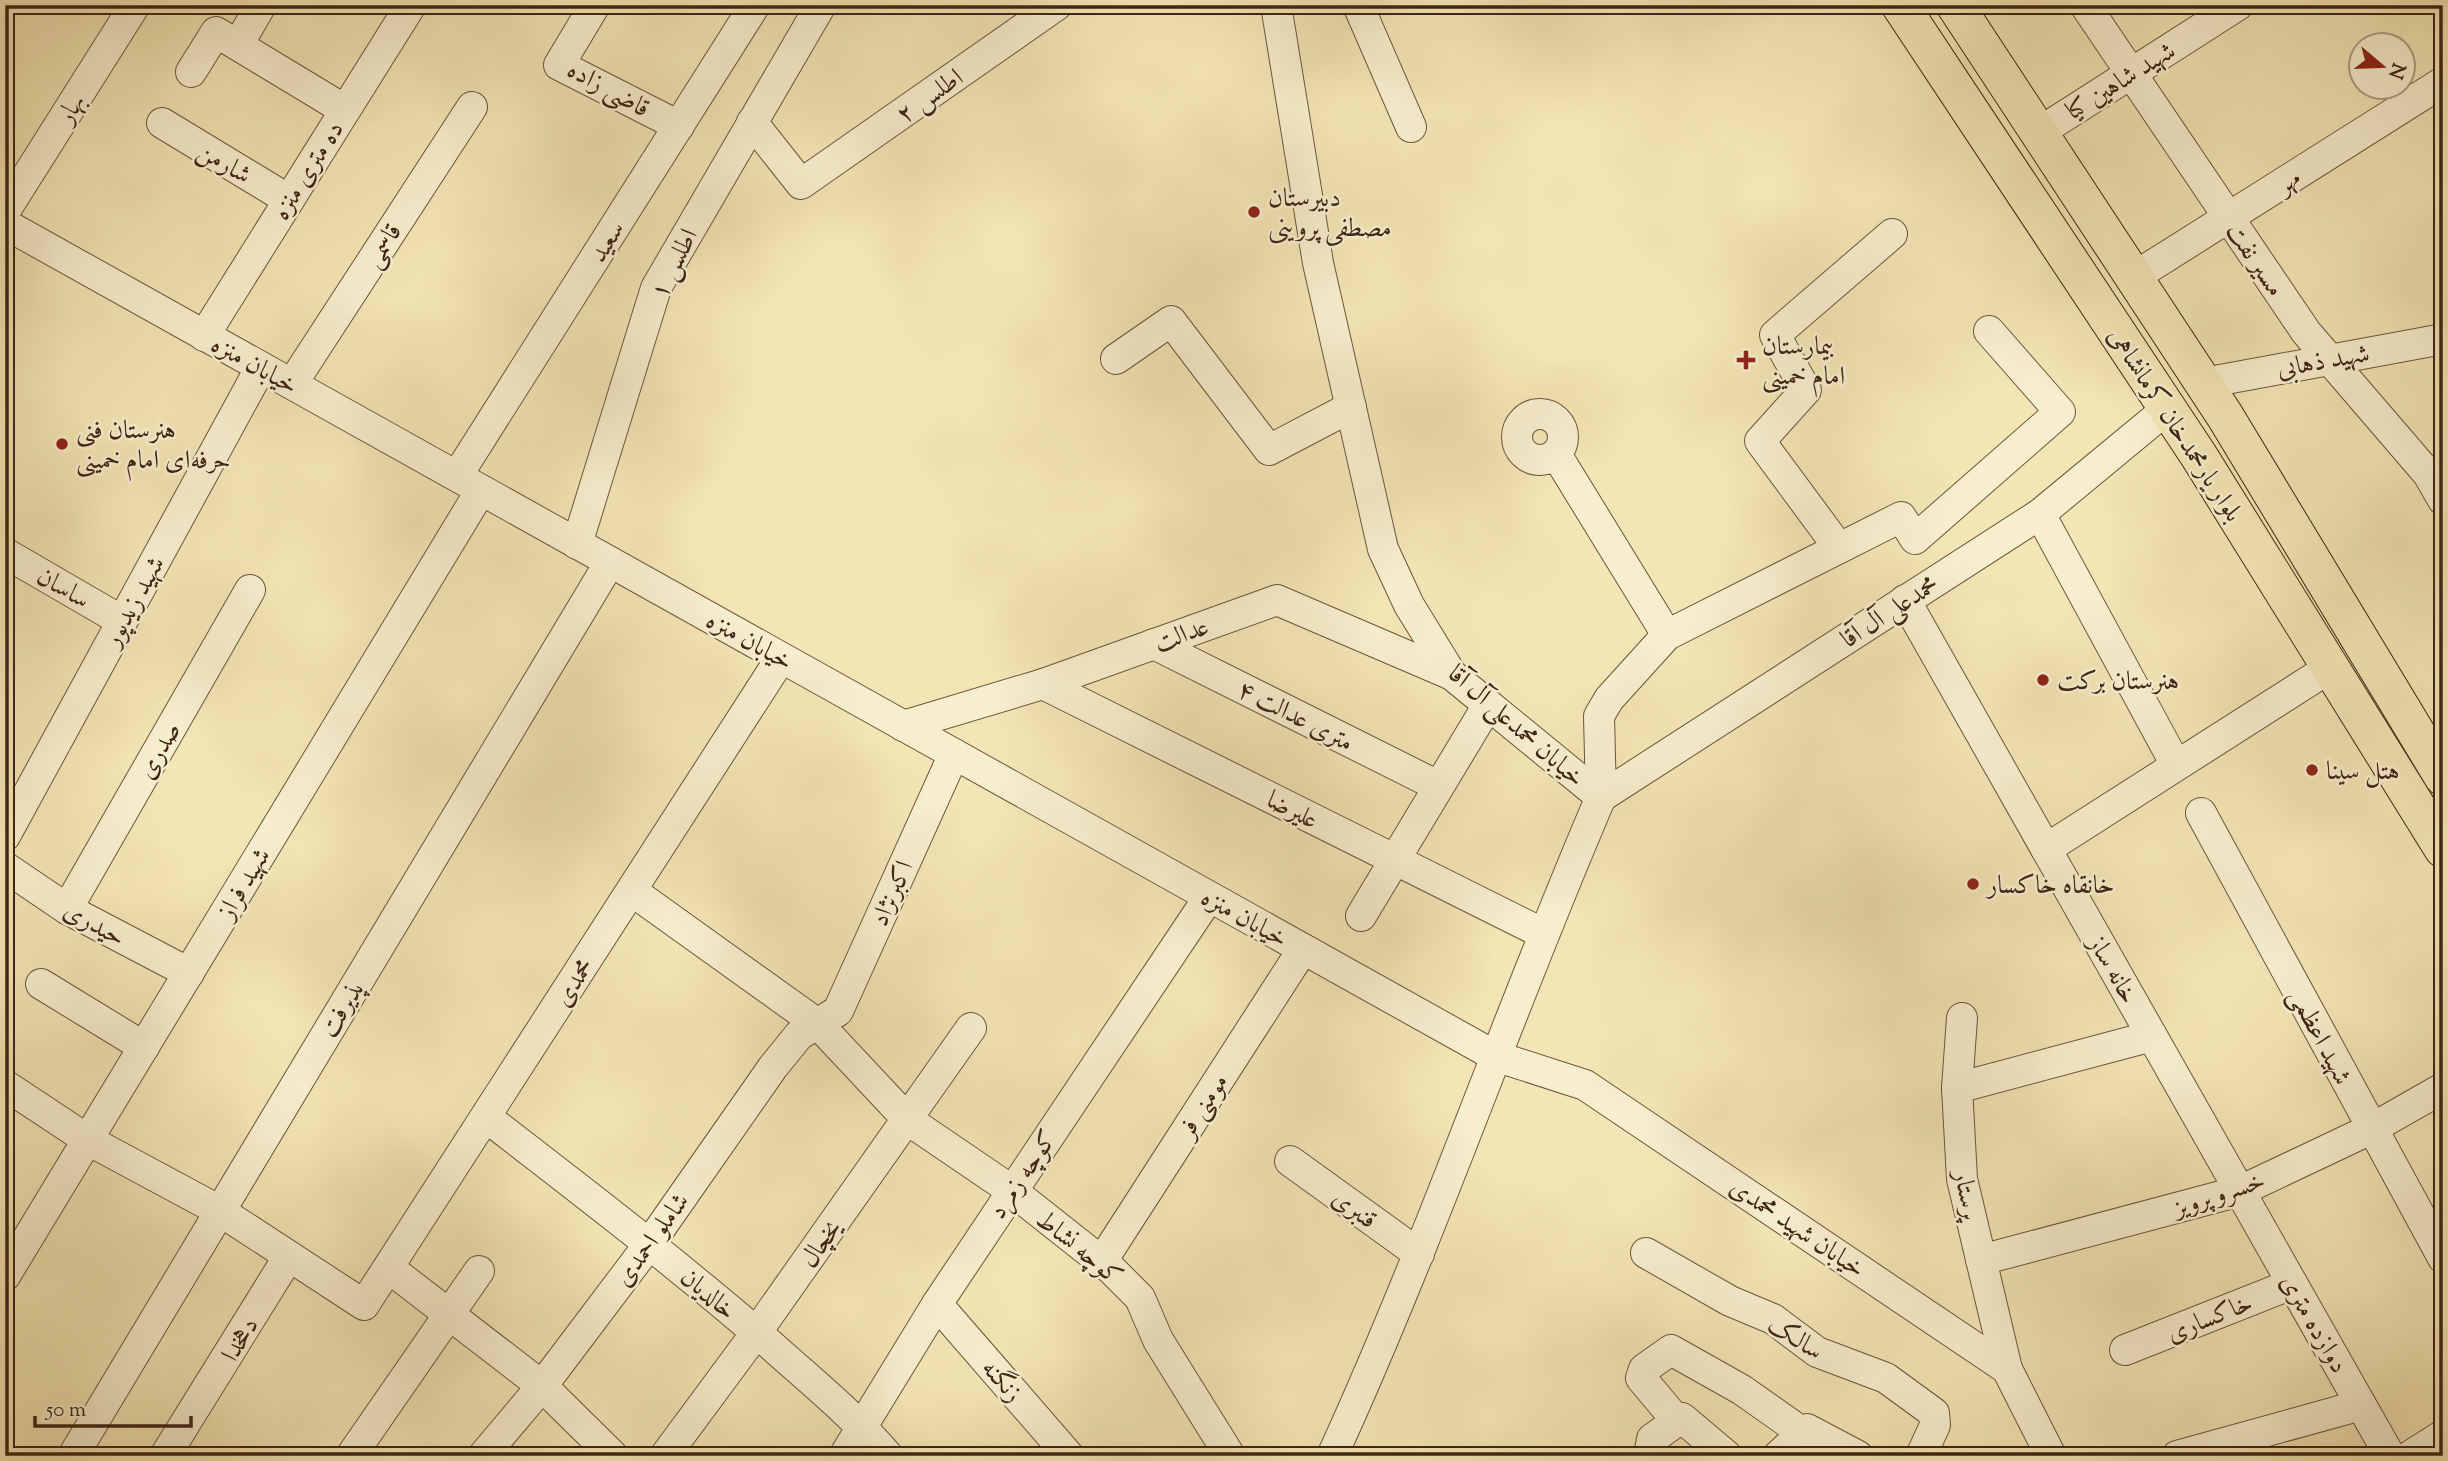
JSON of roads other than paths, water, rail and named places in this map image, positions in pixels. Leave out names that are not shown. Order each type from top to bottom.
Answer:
[{"type":"main road","name":"بلوار یارمحمدخان کرمانشاهی","points":[[1900,5],[2167,408],[2443,849]]},
{"type":"main road","name":"بلوار یارمحمدخان کرمانشاهی","points":[[1955,5],[2204,383],[2443,777]]},
{"type":"street","name":"بهار","points":[[5,211],[135,5]]},
{"type":"street","points":[[238,45],[261,5]]},
{"type":"street","name":"ده متری منزه","points":[[204,336],[411,5]]},
{"type":"street","name":"قاضی زاده","points":[[595,5],[559,65],[679,126]]},
{"type":"street","name":"سعید","points":[[469,483],[679,126],[755,5]]},
{"type":"street","name":"اطلس ۱","points":[[577,544],[656,288],[821,5]]},
{"type":"street","name":"اطلس ۲","points":[[752,121],[801,184],[1057,5]]},
{"type":"street","name":"خیابان محمدعلی آل آقا","points":[[1276,5],[1318,263],[1383,549],[1409,605],[1452,675],[1601,797],[1542,933],[1385,1340],[1332,1456]]},
{"type":"street","points":[[1358,5],[1411,127]]},
{"type":"street","name":"مسیر نفت","points":[[2085,5],[2306,332],[2435,472],[2443,500]]},
{"type":"street","name":"شهید شاهین کیا","points":[[2038,133],[2238,5]]},
{"type":"street","points":[[191,72],[216,32],[345,110]]},
{"type":"street","name":"مهر","points":[[2134,277],[2443,82]]},
{"type":"street","name":"قاسمی","points":[[292,384],[472,107]]},
{"type":"street","name":"شارمن","points":[[162,123],[289,200]]},
{"type":"street","name":"خیابان منزه","points":[[5,224],[1495,1056]]},
{"type":"street","points":[[1839,548],[1760,441],[1806,390],[1775,335],[1892,234]]},
{"type":"street","points":[[1116,359],[1171,321],[1269,450],[1351,407]]},
{"type":"street","points":[[1601,797],[1600,716],[1609,699],[1667,635],[1901,517],[1915,539],[2060,412],[1989,331]]},
{"type":"street","name":"شهید ذهابی","points":[[2204,383],[2328,358],[2443,339]]},
{"type":"street","name":"شهید زیدپور","points":[[5,836],[261,367]]},
{"type":"street","name":"محمدعلی آل آقا","points":[[1601,797],[2040,513],[2167,408]]},
{"type":"street","points":[[1556,454],[1667,635]]},
{"type":"street","name":"شهید فراز","points":[[5,1276],[189,973],[469,483]]},
{"type":"street","points":[[2040,513],[2176,765]]},
{"type":"street","name":"ساسان","points":[[5,553],[122,621]]},
{"type":"street","name":"پذیرفت","points":[[73,1456],[610,562]]},
{"type":"street","name":"صدری","points":[[67,909],[250,590]]},
{"type":"street","name":"عدالت","points":[[903,726],[1044,684],[1277,600],[1452,675]]},
{"type":"street","name":"خانه ساز","points":[[1905,600],[2240,1191]]},
{"type":"street","name":"۴ متری عدالت","points":[[1154,644],[1438,786]]},
{"type":"street","name":"محمدی","points":[[289,1256],[365,1306],[782,658]]},
{"type":"street","points":[[2046,849],[2331,667]]},
{"type":"street","name":"علیرضا","points":[[1044,684],[1542,933]]},
{"type":"street","points":[[1361,916],[1488,705]]},
{"type":"street","name":"اکبرنژاد","points":[[818,1025],[838,1011],[954,754]]},
{"type":"street","name":"شهید اعظمی","points":[[2201,813],[2443,1258]]},
{"type":"street","name":"حیدری","points":[[5,867],[67,909],[189,973]]},
{"type":"street","name":"کوچه نشاط","points":[[632,891],[818,1025],[908,1120],[1011,1191],[1102,1262],[1140,1298],[1157,1340],[1230,1456]]},
{"type":"street","name":"کوچه زمرد","points":[[844,1456],[937,1304],[1209,897]]},
{"type":"street","name":"مومنی فر","points":[[1102,1262],[1303,949]]},
{"type":"street","points":[[41,984],[144,1047]]},
{"type":"street","name":"پرستار","points":[[1962,1018],[1957,1088],[1962,1179],[2007,1369]]},
{"type":"street","name":"شاملو احمدی","points":[[483,1456],[542,1386],[650,1243],[772,1067],[799,1035],[818,1025]]},
{"type":"street","name":"یخچال","points":[[665,1456],[756,1333],[971,1028]]},
{"type":"street","points":[[1957,1088],[2152,1035]]},
{"type":"street","name":"خیابان شهید محمدی","points":[[1495,1056],[1585,1085],[2007,1369],[2051,1456]]},
{"type":"street","points":[[5,1085],[88,1140],[220,1211],[289,1256]]},
{"type":"street","name":"خسرو پرویز","points":[[1981,1260],[2240,1191],[2371,1129],[2443,1088]]},
{"type":"street","name":"خالدیان","points":[[486,1117],[650,1243],[862,1425],[888,1456]]},
{"type":"street","name":"قنبری","points":[[1290,1161],[1419,1254]]},
{"type":"street","name":"دوازده متری","points":[[2240,1191],[2390,1456]]},
{"type":"street","name":"سالک","points":[[1646,1253],[1730,1301],[1773,1319],[1817,1352],[1886,1378],[1934,1413],[1935,1425],[1921,1456]]},
{"type":"street","name":"دهخدا","points":[[165,1456],[289,1256]]},
{"type":"street","points":[[389,1268],[542,1386],[614,1456]]},
{"type":"street","points":[[352,1456],[479,1271]]},
{"type":"street","name":"خاکساری","points":[[2125,1350],[2292,1284]]},
{"type":"street","name":"زنگنه","points":[[937,1304],[1069,1456]]},
{"type":"street","name":"خیابان محمدعلی آل آقا","points":[[1356,1456],[1385,1340]]},
{"type":"street","points":[[1677,1421],[1641,1378],[1644,1369],[1671,1350],[1742,1390],[1803,1433]]},
{"type":"street","points":[[2177,1456],[2361,1405]]},
{"type":"street","points":[[1649,1456],[1652,1439],[1682,1418],[1727,1456]]},
{"type":"street","points":[[1778,1456],[1807,1429],[1858,1456]]},
{"type":"street","points":[[2410,1456],[2443,1435]]},
{"type":"place","name":"دبیرستان مصطفی پروینی","points":[[1254,212]]},
{"type":"place","name":"بیمارستان امام خمینی","points":[[1746,360]]},
{"type":"place","name":"هنرستان فنی حرفه‌ای امام خمینی","points":[[62,444]]},
{"type":"place","name":"هنرستان برکت","points":[[2043,680]]},
{"type":"place","name":"هتل سینا","points":[[2312,770]]},
{"type":"place","name":"خانقاه خاکسار","points":[[1973,884]]}]
